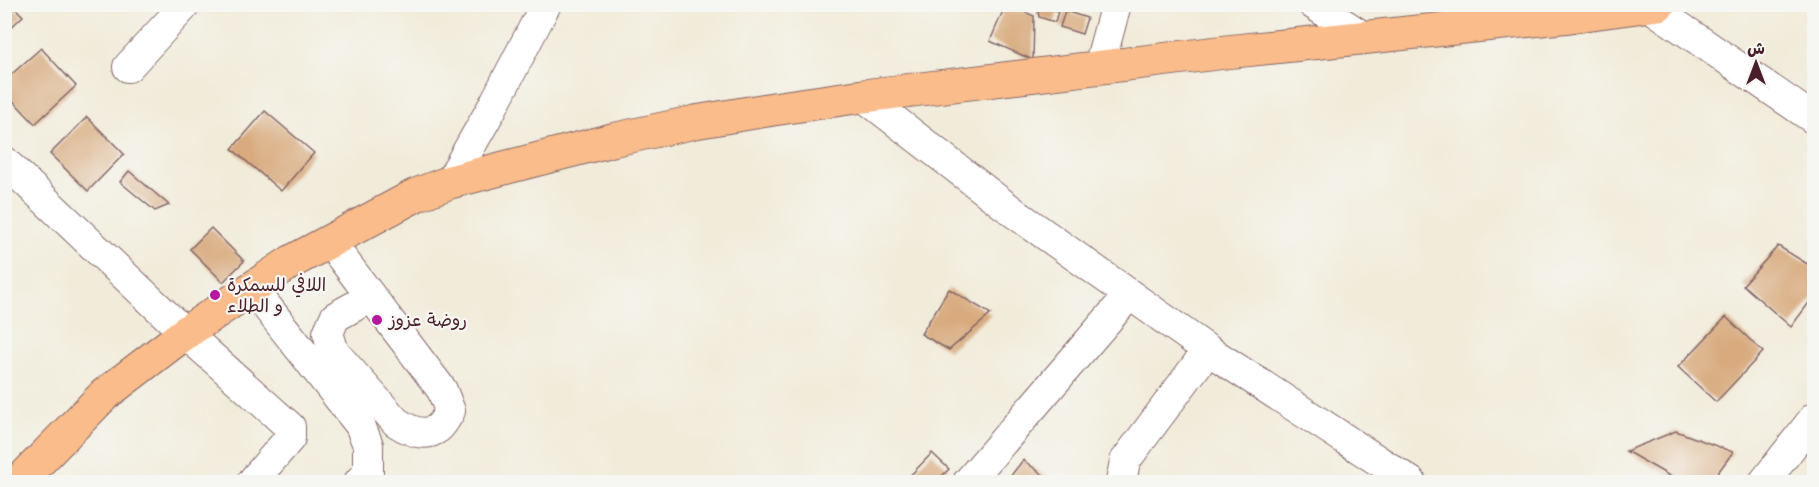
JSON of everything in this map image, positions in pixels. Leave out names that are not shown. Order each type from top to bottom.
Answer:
[{"type":"main road","points":[[19,483],[104,395],[185,333],[291,262],[416,195],[450,182],[547,156],[695,122],[862,96],[1365,38],[1573,10],[1654,5]]},
{"type":"street","points":[[128,67],[186,4]]},
{"type":"street","points":[[450,182],[492,108],[546,4]]},
{"type":"street","points":[[1099,67],[1116,4]]},
{"type":"street","points":[[1313,4],[1365,38]]},
{"type":"street","points":[[1654,5],[1815,119]]},
{"type":"street","points":[[862,96],[1016,214],[1129,295],[1208,350],[1411,483]]},
{"type":"street","points":[[4,161],[185,333],[290,428],[290,438],[252,483]]},
{"type":"street","points":[[329,241],[442,390],[450,411],[438,428],[424,433],[408,430],[396,422],[334,352],[328,333],[335,317],[371,297]]},
{"type":"street","points":[[252,288],[360,425],[368,445],[368,472],[359,483]]},
{"type":"street","points":[[968,483],[1129,295]]},
{"type":"street","points":[[1118,475],[1208,350]]},
{"type":"street","points":[[1764,483],[1815,418]]},
{"type":"building","points":[[4,4],[11,4],[23,16],[4,34]]},
{"type":"building","points":[[1006,4],[1034,16],[1033,60],[990,41]]},
{"type":"building","points":[[1037,5],[1058,11],[1055,22],[1039,17]]},
{"type":"building","points":[[1065,11],[1087,18],[1082,34],[1060,27]]},
{"type":"building","points":[[41,48],[76,86],[35,124],[4,91],[4,81]]},
{"type":"building","points":[[265,111],[314,153],[281,191],[232,149]]},
{"type":"building","points":[[87,117],[124,154],[88,191],[50,154]]},
{"type":"building","points":[[129,171],[169,205],[155,211],[120,182]]},
{"type":"building","points":[[211,228],[244,261],[223,282],[190,249]]},
{"type":"building","points":[[1778,246],[1814,268],[1814,296],[1791,327],[1743,285]]},
{"type":"building","points":[[949,289],[991,314],[949,350],[921,334]]},
{"type":"building","points":[[1726,317],[1763,352],[1716,402],[1678,367]]},
{"type":"building","points":[[1676,431],[1733,452],[1711,482],[1680,482],[1626,451]]},
{"type":"building","points":[[932,453],[949,469],[936,482],[904,482]]},
{"type":"building","points":[[1023,460],[1053,482],[1006,482]]},
{"type":"place","name":"اللافي للسمكرة و الطلاء","points":[[215,295]]},
{"type":"place","name":"روضة عزوز","points":[[377,320]]}]
